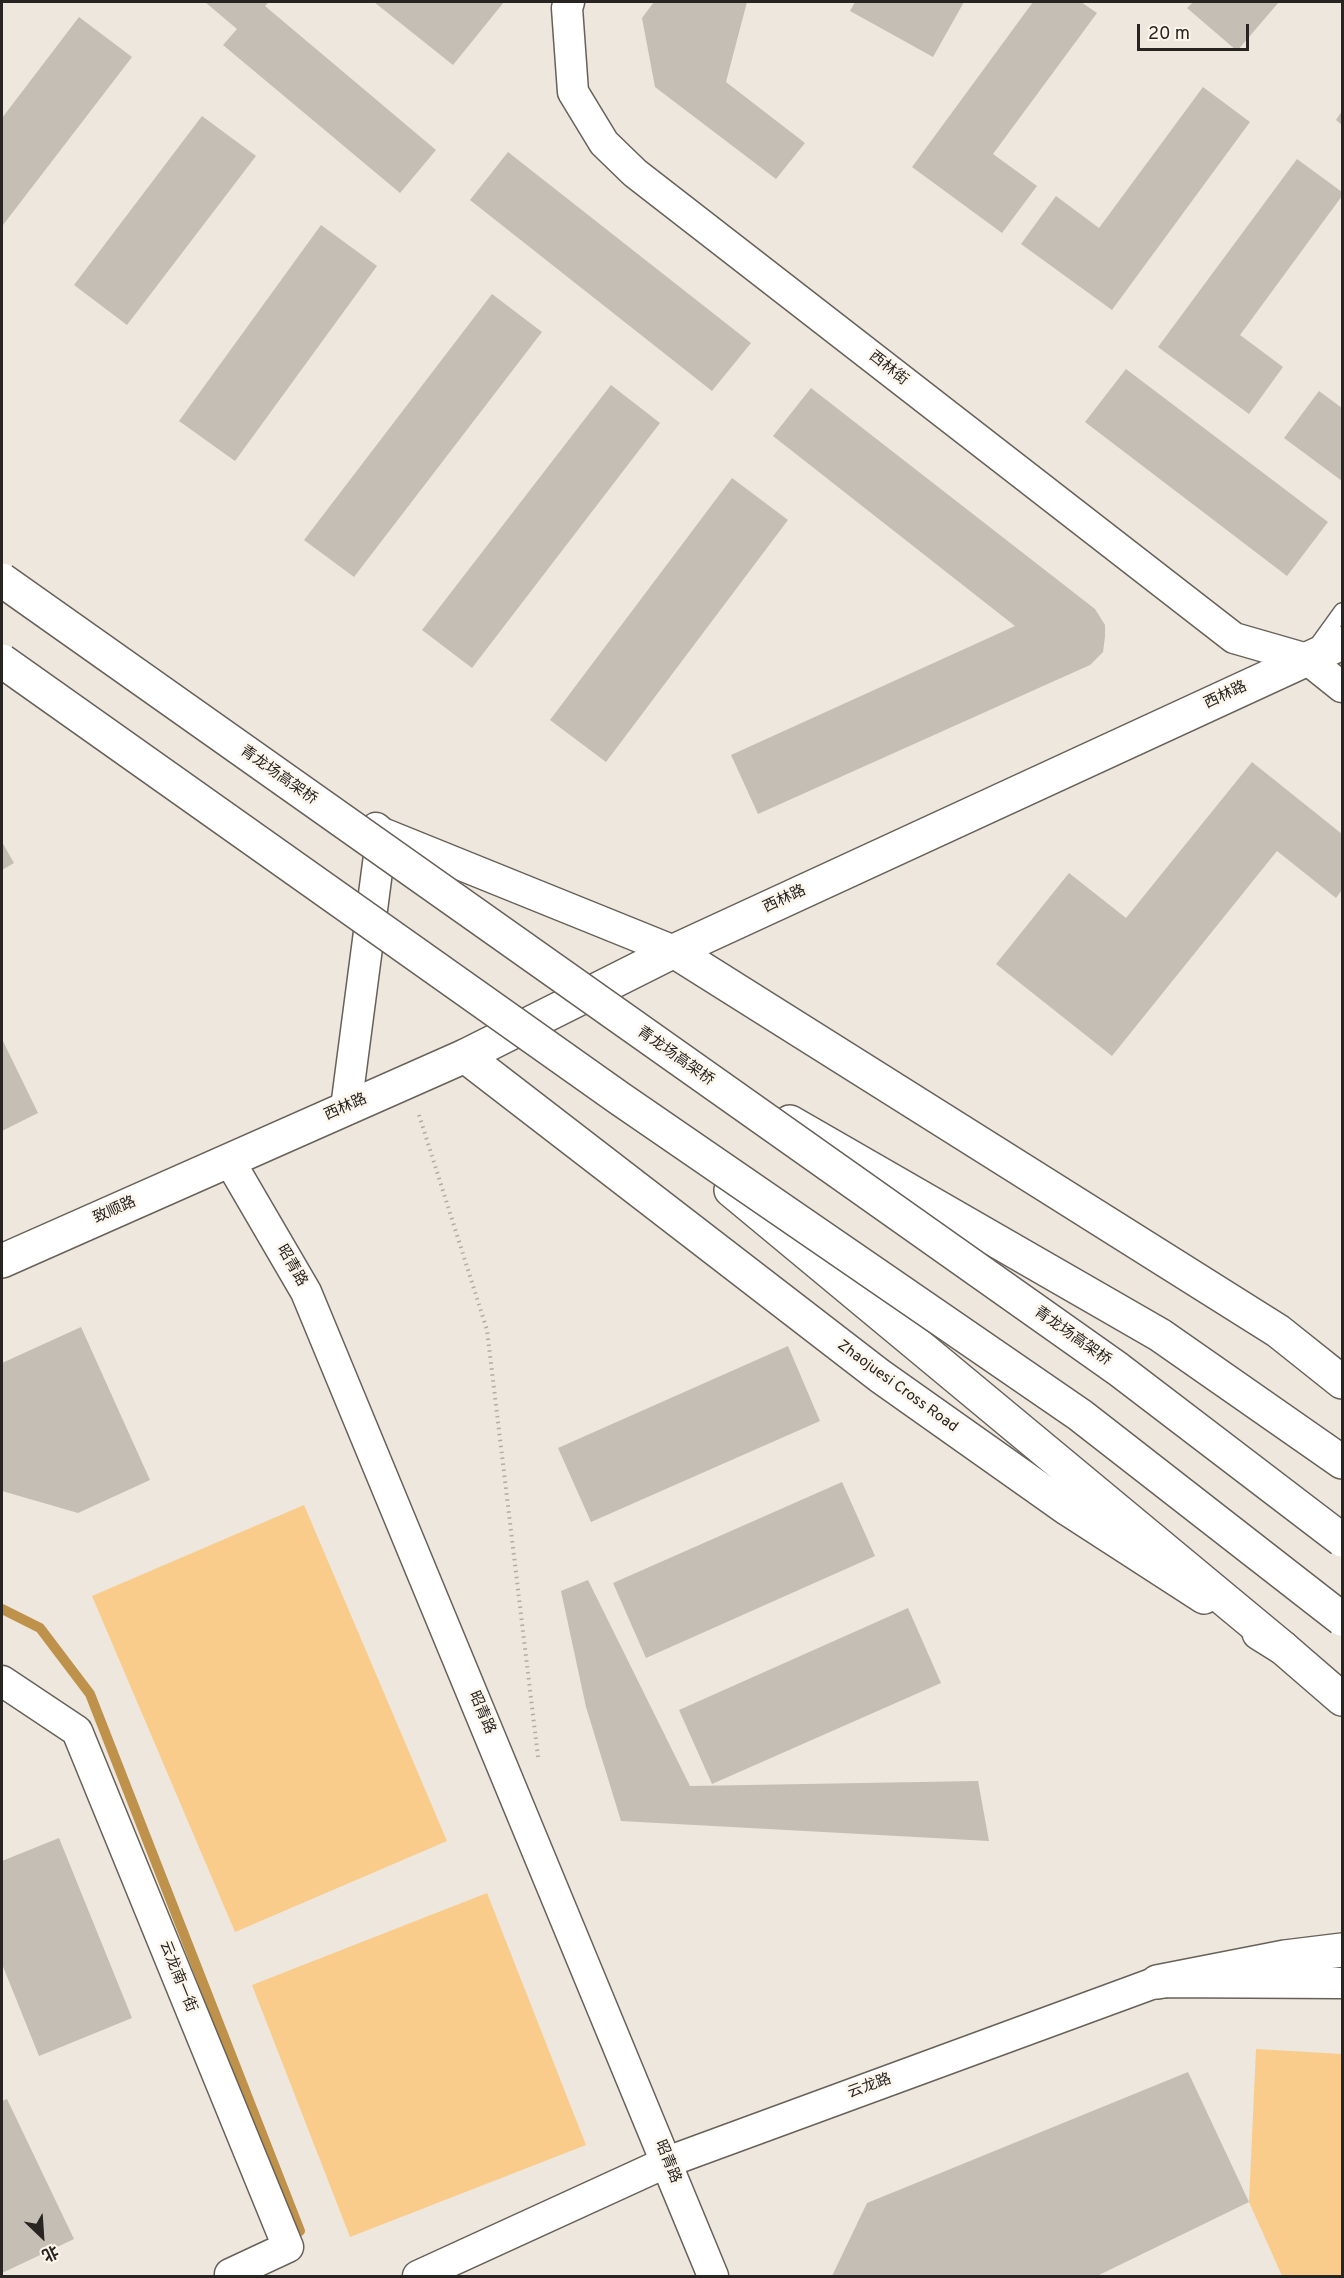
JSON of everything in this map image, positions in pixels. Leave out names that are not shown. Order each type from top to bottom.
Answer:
[{"type":"main road","name":"青龙场高架桥","points":[[2,580],[1118,1369],[1342,1540]]},
{"type":"main road","name":"西林路","points":[[229,1160],[465,1056],[674,951],[1342,643]]},
{"type":"main road","points":[[2,661],[619,1098],[1080,1415],[1342,1619]]},
{"type":"main road","points":[[674,951],[897,1089],[1278,1331],[1342,1382]]},
{"type":"main road","points":[[666,1051],[1160,1335],[1342,1462]]},
{"type":"main road","name":"Zhaojuesi Cross Road","points":[[465,1056],[880,1376],[1068,1509],[1283,1648],[1342,1699]]},
{"type":"main road","points":[[619,1098],[1283,1648]]},
{"type":"main road","name":"致顺路","points":[[2,1261],[229,1160]]},
{"type":"main road","points":[[1157,1982],[1285,1957],[1342,1950]]},
{"type":"street","name":"西林街","points":[[569,2],[567,8],[573,92],[604,143],[635,173],[1234,638],[1307,659]]},
{"type":"street","points":[[2,567],[382,833],[674,951]]},
{"type":"street","points":[[1307,659],[1342,687]]},
{"type":"street","points":[[346,1108],[382,833]]},
{"type":"street","name":"昭青路","points":[[229,1160],[306,1292],[713,2277]]},
{"type":"street","name":"云龙南一街","points":[[2,1681],[76,1731],[288,2247],[230,2274]]},
{"type":"street","name":"云龙路","points":[[418,2277],[667,2162],[1157,1982],[1342,1983]]},
{"type":"lane","points":[[1307,659],[1342,611]]},
{"type":"path","points":[[409,1081],[487,1330],[539,1768]]},
{"type":"shaded area","points":[[304,1505],[447,1841],[235,1932],[92,1596]]},
{"type":"shaded area","points":[[487,1893],[586,2145],[350,2237],[252,1985]]},
{"type":"shaded area","points":[[1256,2049],[1342,2054],[1342,2276],[1282,2276],[1249,2202]]},
{"type":"building","points":[[205,2],[269,2],[265,6],[436,150],[400,193],[223,45],[237,29]]},
{"type":"building","points":[[374,2],[504,2],[453,65]]},
{"type":"building","points":[[654,2],[747,2],[726,82],[805,143],[776,179],[655,87],[642,18]]},
{"type":"building","points":[[855,2],[964,2],[933,57],[850,11]]},
{"type":"building","points":[[1033,2],[1081,2],[1097,13],[993,154],[1037,186],[1002,233],[912,167]]},
{"type":"building","points":[[1193,2],[1279,2],[1237,51],[1187,8]]},
{"type":"building","points":[[79,17],[132,57],[3,225],[2,118]]},
{"type":"building","points":[[1203,87],[1250,122],[1112,310],[1021,244],[1056,196],[1099,228]]},
{"type":"building","points":[[1342,111],[1342,125],[1336,120]]},
{"type":"building","points":[[202,116],[256,156],[127,325],[74,285]]},
{"type":"building","points":[[508,152],[751,343],[712,391],[470,200]]},
{"type":"building","points":[[1297,159],[1342,192],[1342,196],[1240,335],[1283,367],[1249,414],[1158,347]]},
{"type":"building","points":[[321,225],[377,266],[235,461],[179,421]]},
{"type":"building","points":[[492,294],[542,332],[354,577],[304,540]]},
{"type":"building","points":[[1126,369],[1328,522],[1287,576],[1085,422]]},
{"type":"building","points":[[611,385],[660,423],[472,668],[422,630]]},
{"type":"building","points":[[811,388],[1095,609],[1105,625],[1105,637],[1103,652],[1090,665],[758,814],[731,755],[1015,626],[773,436]]},
{"type":"building","points":[[1319,391],[1342,408],[1342,481],[1284,438]]},
{"type":"building","points":[[732,478],[788,520],[606,762],[550,720]]},
{"type":"building","points":[[1252,762],[1342,834],[1342,890],[1336,898],[1277,851],[1112,1056],[996,964],[1069,873],[1126,918]]},
{"type":"building","points":[[2,842],[14,863],[2,870]]},
{"type":"building","points":[[2,1039],[38,1113],[2,1131]]},
{"type":"building","points":[[81,1327],[150,1480],[78,1513],[2,1491],[2,1363]]},
{"type":"building","points":[[788,1346],[820,1421],[591,1522],[558,1448]]},
{"type":"building","points":[[842,1482],[875,1556],[646,1658],[613,1583]]},
{"type":"building","points":[[588,1580],[690,1786],[978,1781],[989,1841],[621,1821],[586,1707],[561,1591]]},
{"type":"building","points":[[908,1608],[941,1683],[712,1784],[679,1710]]},
{"type":"building","points":[[59,1838],[132,2018],[39,2056],[2,1964],[2,1861]]},
{"type":"building","points":[[1188,2072],[1249,2202],[1097,2276],[832,2276],[867,2203]]},
{"type":"building","points":[[7,2099],[74,2239],[2,2273],[2,2101]]},
{"type":"waterway","points":[[2,1609],[40,1628],[90,1694],[300,2231]]}]
